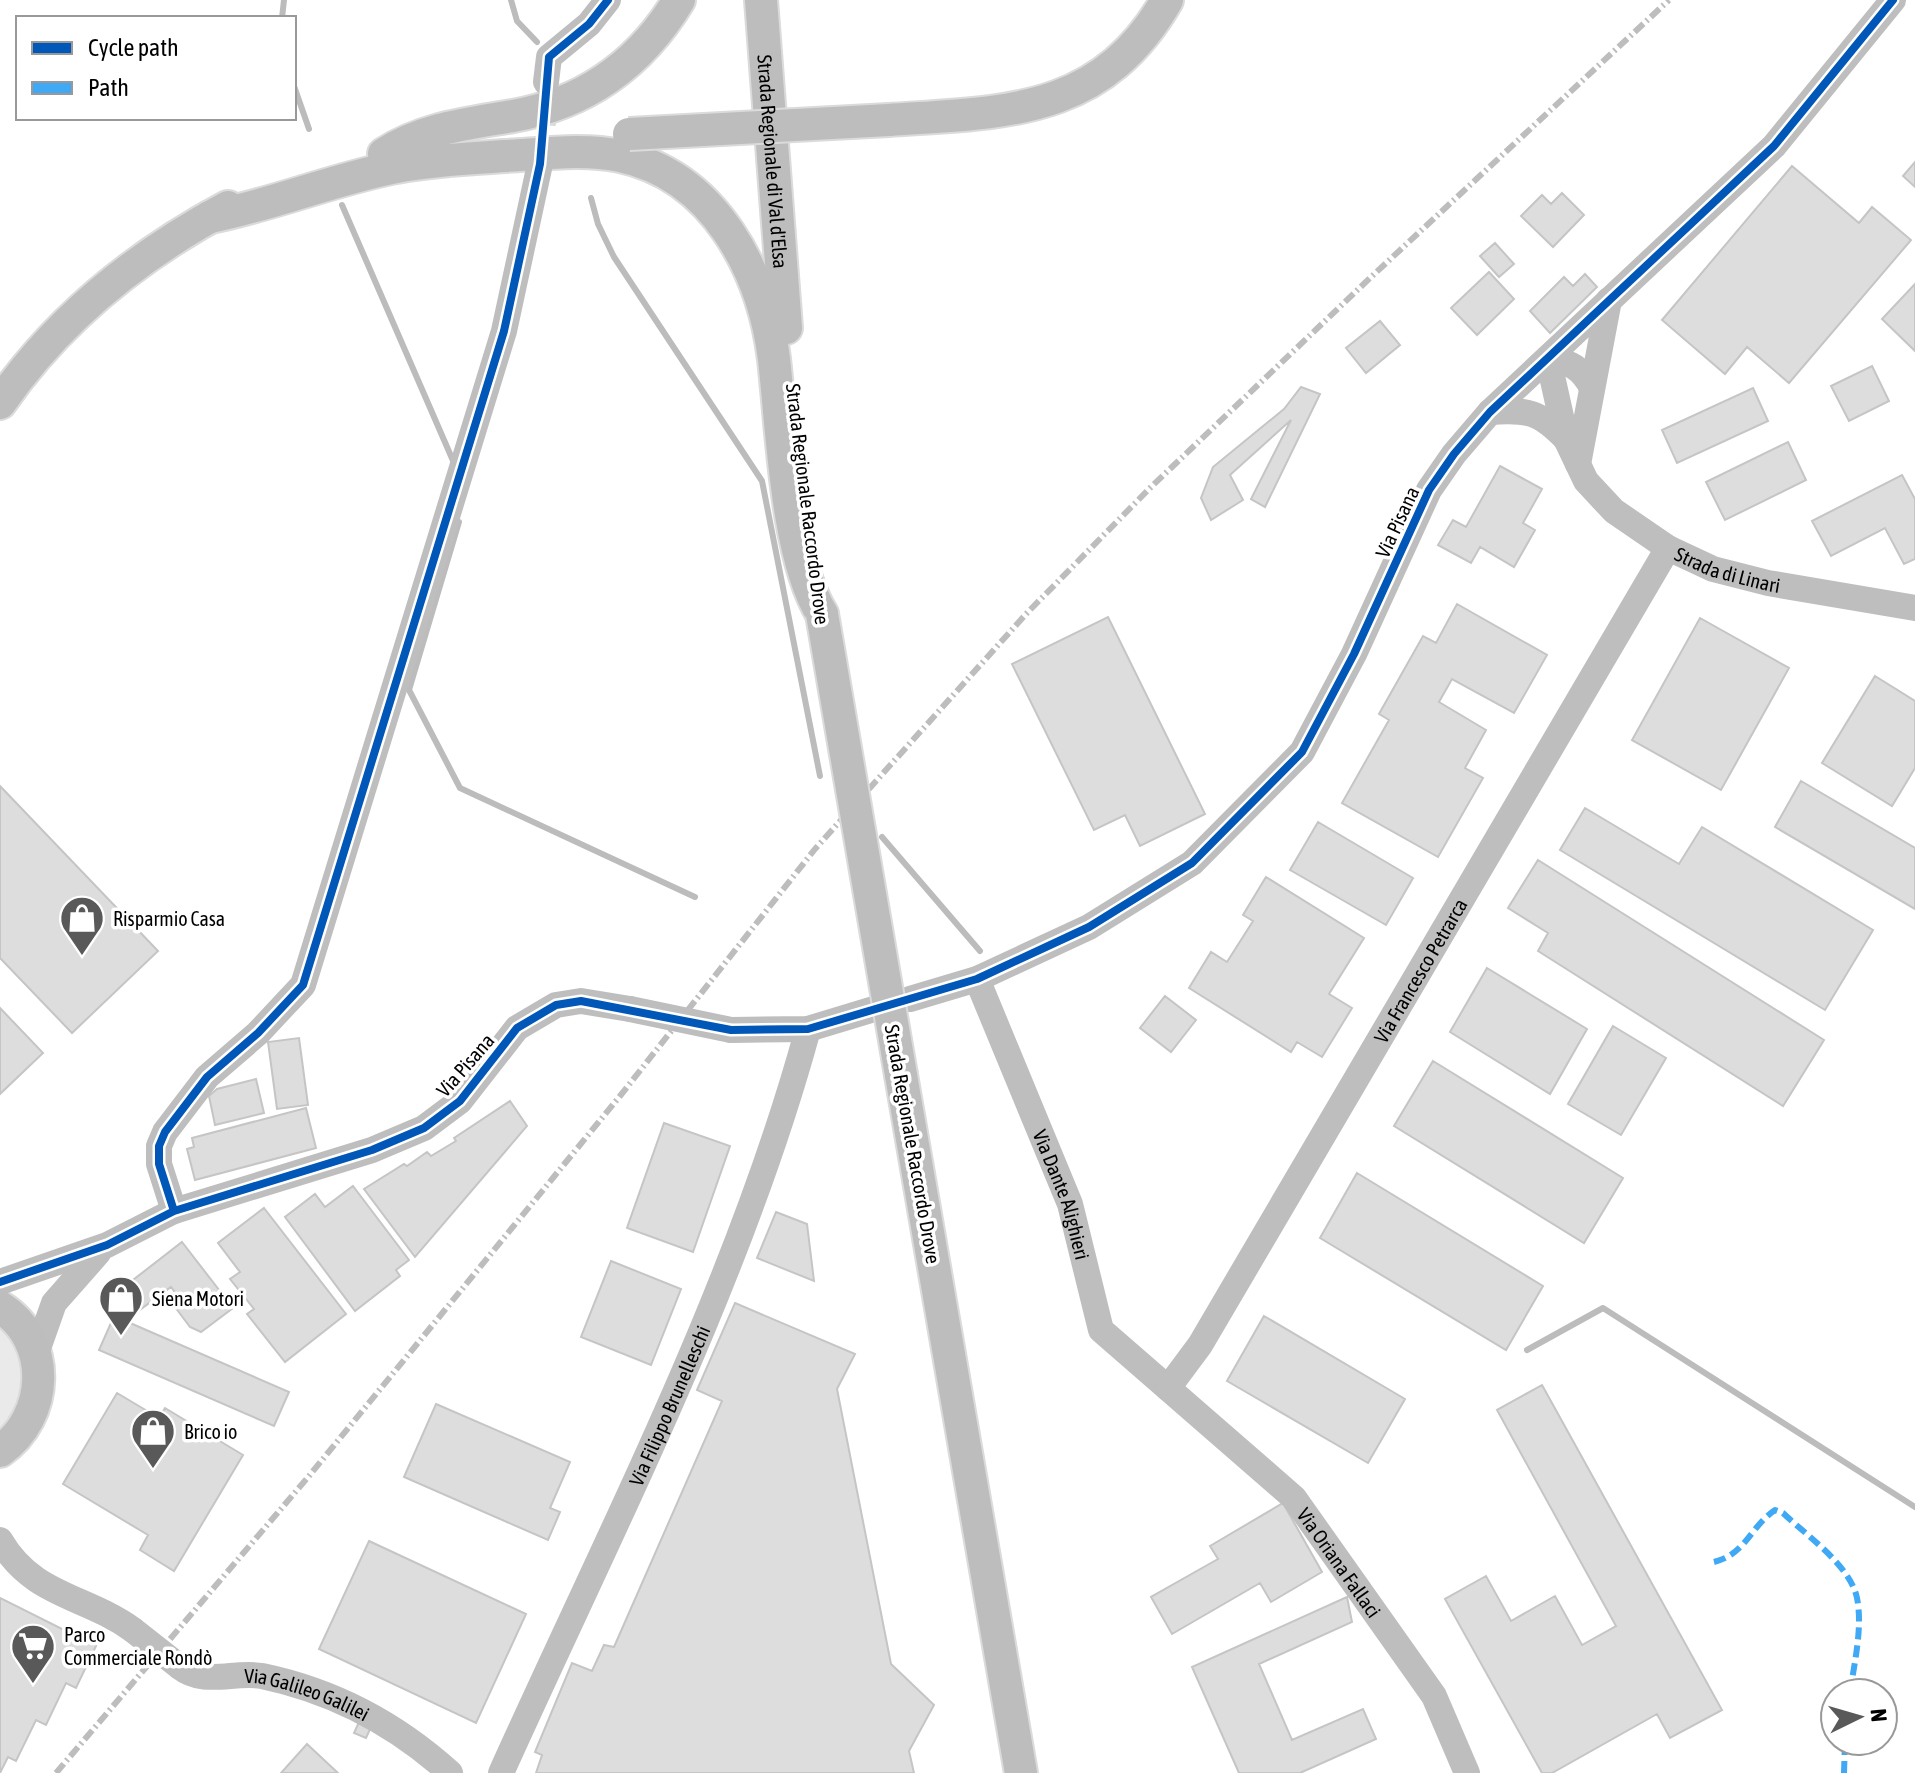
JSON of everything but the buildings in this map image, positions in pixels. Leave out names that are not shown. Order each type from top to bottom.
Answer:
[{"type":"main road","points":[[384,154],[428,132],[544,110],[579,97],[635,57],[679,0]]},
{"type":"main road","name":"Strada Regionale di Val d'Elsa","points":[[761,0],[777,325]]},
{"type":"main road","points":[[776,0],[792,257],[777,325]]},
{"type":"main road","points":[[0,403],[43,349],[89,303],[152,252],[210,217],[286,182],[384,154],[442,145],[1001,112],[1061,98],[1092,82],[1127,55],[1167,0]]},
{"type":"main road","points":[[210,217],[277,202],[365,174],[411,164],[534,155],[620,155],[667,176],[716,215],[751,269],[777,325]]},
{"type":"main road","name":"Strada Regionale Raccordo Drove","points":[[777,325],[796,531],[808,583],[822,614],[1021,1773]]},
{"type":"main road","points":[[0,1307],[26,1332],[36,1354]]},
{"type":"main road","name":"Via Pisana","points":[[3,1455],[26,1425],[36,1403],[39,1378],[36,1354]]},
{"type":"street","points":[[546,82],[549,57],[589,24],[608,0]]},
{"type":"street","name":"Via Pisana","points":[[910,999],[977,979],[1089,927],[1192,863],[1302,752],[1354,654],[1429,490],[1454,454],[1490,412],[1774,146],[1893,0]]},
{"type":"street","points":[[174,1211],[159,1164],[159,1146],[165,1132],[207,1077],[258,1033],[303,985],[504,331],[540,164]]},
{"type":"street","points":[[1578,464],[1609,300]]},
{"type":"street","points":[[1548,358],[1575,365],[1584,373],[1592,388]]},
{"type":"street","name":"Strada di Linari","points":[[1548,358],[1566,439],[1586,481],[1614,511],[1668,548],[1713,569],[1768,583],[1915,608]]},
{"type":"street","name":"Strada di Linari","points":[[1490,412],[1513,410],[1542,416],[1566,439]]},
{"type":"street","name":"Via Francesco Petrarca","points":[[1168,1388],[1200,1345],[1668,548]]},
{"type":"street","name":"Via Dante Alighieri","points":[[977,979],[1070,1204],[1101,1330],[1168,1388]]},
{"type":"street","name":"Via Pisana","points":[[0,1282],[107,1245],[174,1211],[372,1150],[424,1128],[460,1101],[517,1028],[556,1005],[581,1001],[731,1030],[808,1029],[874,1009]]},
{"type":"street","name":"Via Filippo Brunelleschi","points":[[501,1773],[703,1322],[769,1151],[808,1029]]},
{"type":"street","name":"Via Pisana","points":[[36,1354],[54,1303],[107,1245]]},
{"type":"street","name":"Via Oriana Fallaci","points":[[1168,1388],[1294,1498],[1434,1696],[1467,1773]]},
{"type":"street","name":"Via Galileo Galilei","points":[[0,1540],[37,1583],[103,1611],[180,1667],[202,1677],[241,1674],[266,1677],[324,1695],[393,1727],[450,1773]]},
{"type":"shaded area","points":[[0,1323],[23,1352],[24,1402],[0,1436]]},
{"type":"waterway","points":[[282,16],[284,0]]},
{"type":"waterway","points":[[511,0],[517,21],[537,42]]},
{"type":"waterway","points":[[296,92],[309,129]]},
{"type":"waterway","points":[[591,198],[598,224],[614,257],[762,481],[820,776]]},
{"type":"waterway","points":[[342,205],[454,463]]},
{"type":"waterway","points":[[459,522],[409,690],[460,788],[695,897]]},
{"type":"waterway","points":[[882,837],[980,951]]},
{"type":"waterway","points":[[1527,1350],[1603,1308],[1915,1507]]},
{"type":"tunnel","points":[[540,164],[545,91]]},
{"type":"railway","points":[[56,1773],[309,1476],[620,1096],[815,849],[1026,614],[1150,488],[1669,0]]},
{"type":"marked path","points":[[1714,1562],[1734,1553],[1775,1510],[1783,1513],[1837,1563],[1853,1586],[1859,1610],[1852,1677]]},
{"type":"marked path","points":[[1844,1757],[1844,1773]]},
{"type":"cycle path","points":[[174,1211],[159,1164],[159,1146],[165,1132],[207,1077],[258,1033],[303,985],[504,331],[540,164],[549,57],[589,24],[608,0]]},
{"type":"cycle path","points":[[0,1282],[107,1245],[174,1211],[372,1150],[424,1128],[460,1101],[517,1028],[556,1005],[581,1001],[731,1030],[808,1029],[977,979],[1089,927],[1192,863],[1302,752],[1354,654],[1429,490],[1454,454],[1490,412],[1774,146],[1893,0]]},
{"type":"place","name":"Risparmio Casa","points":[[82,957]]},
{"type":"place","name":"Siena Motori","points":[[121,1337]]},
{"type":"place","name":"Brico io","points":[[153,1470]]},
{"type":"place","name":"Parco Commerciale Rondò","points":[[33,1685]]}]
